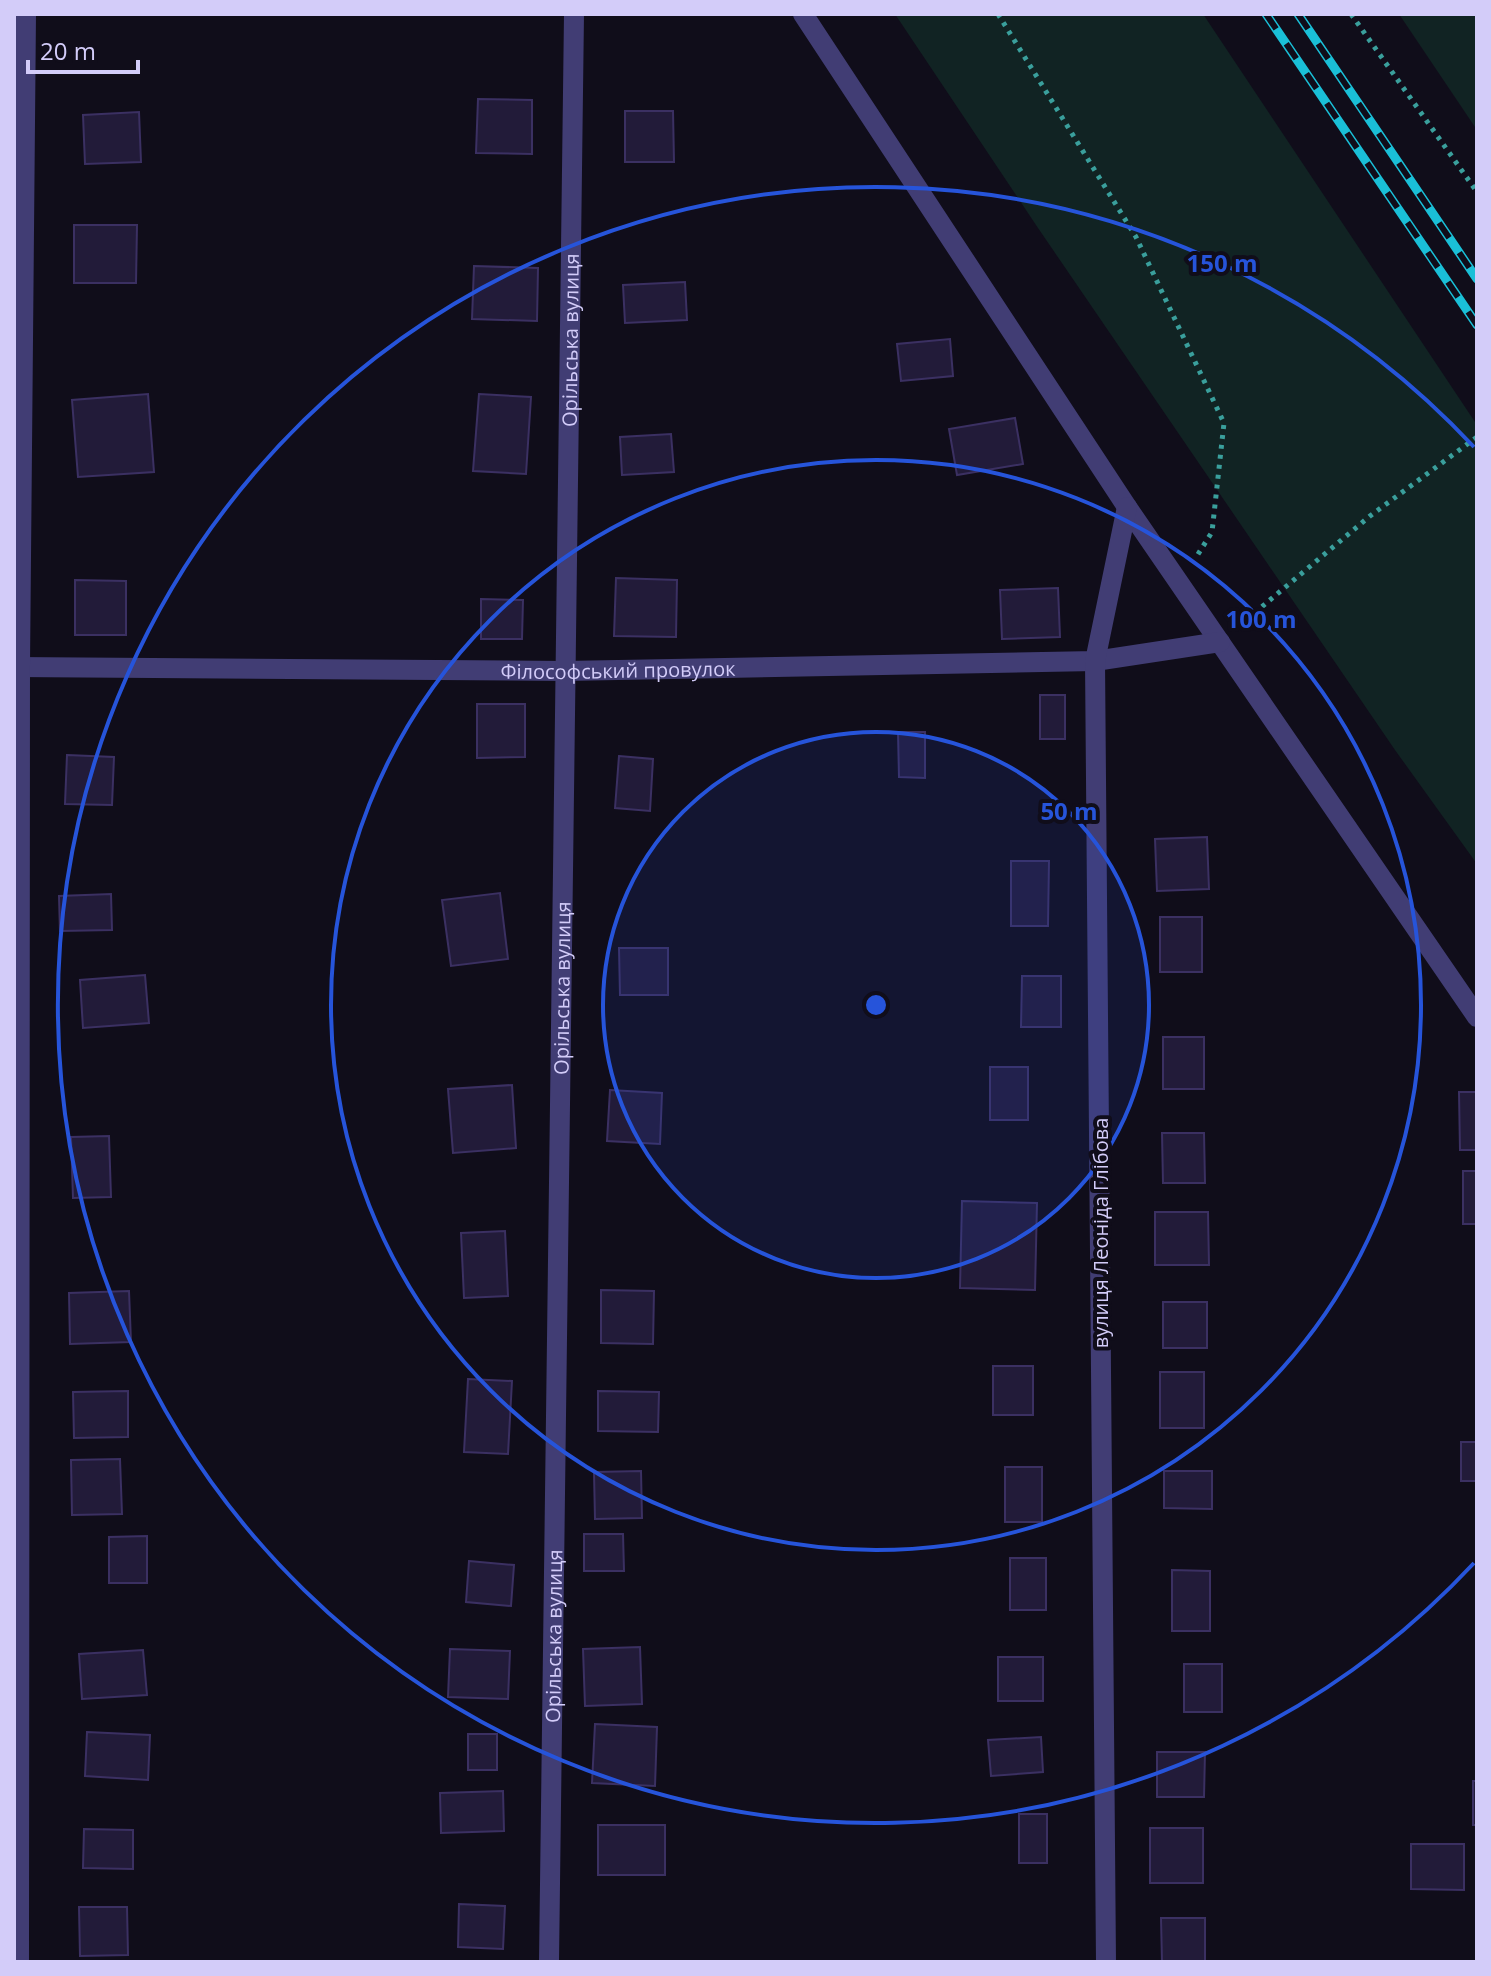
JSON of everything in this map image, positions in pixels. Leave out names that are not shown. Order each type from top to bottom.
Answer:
[{"type":"street","points":[[19,1962],[17,666],[26,14]]},
{"type":"street","name":"Орільська вулиця","points":[[549,1962],[574,14]]},
{"type":"street","points":[[803,14],[1127,507],[1477,1017]]},
{"type":"street","name":"вулиця Леоніда Глібова","points":[[1106,1962],[1095,661],[1127,507]]},
{"type":"street","name":"Філософський провулок","points":[[17,666],[565,671],[1095,661],[1220,642]]},
{"type":"path","points":[[998,14],[1136,237],[1224,423],[1212,532],[1179,583]]},
{"type":"path","points":[[1351,14],[1477,192]]},
{"type":"path","points":[[1220,642],[1370,516],[1477,437]]},
{"type":"shaded area","points":[[895,14],[1203,14],[1477,425],[1477,864],[1395,750]]},
{"type":"shaded area","points":[[1399,14],[1477,14],[1477,130]]},
{"type":"building","points":[[478,99],[532,100],[532,154],[476,153]]},
{"type":"building","points":[[625,111],[673,111],[674,162],[625,162]]},
{"type":"building","points":[[139,112],[141,162],[85,164],[83,115]]},
{"type":"building","points":[[74,225],[137,225],[136,283],[74,283]]},
{"type":"building","points":[[474,266],[538,268],[537,321],[472,319]]},
{"type":"building","points":[[685,282],[687,320],[625,323],[623,285]]},
{"type":"building","points":[[950,339],[953,376],[901,381],[897,344]]},
{"type":"building","points":[[148,394],[154,472],[78,477],[72,400]]},
{"type":"building","points":[[479,394],[531,397],[526,474],[473,471]]},
{"type":"building","points":[[1015,418],[1023,464],[957,475],[949,429]]},
{"type":"building","points":[[671,434],[674,472],[622,475],[620,437]]},
{"type":"building","points":[[616,578],[677,580],[676,637],[614,636]]},
{"type":"building","points":[[75,580],[126,581],[126,635],[75,635]]},
{"type":"building","points":[[1058,588],[1060,637],[1002,639],[1000,590]]},
{"type":"building","points":[[481,599],[523,600],[522,639],[481,639]]},
{"type":"building","points":[[1040,695],[1065,695],[1065,739],[1040,739]]},
{"type":"building","points":[[477,704],[525,704],[525,757],[477,758]]},
{"type":"building","points":[[898,732],[925,732],[925,778],[899,777]]},
{"type":"building","points":[[67,755],[114,757],[112,805],[65,804]]},
{"type":"building","points":[[619,756],[653,759],[650,811],[615,808]]},
{"type":"building","points":[[1207,837],[1209,889],[1157,891],[1155,839]]},
{"type":"building","points":[[1011,861],[1049,861],[1048,926],[1011,926]]},
{"type":"building","points":[[500,893],[508,959],[451,966],[442,900]]},
{"type":"building","points":[[111,894],[112,930],[60,931],[59,896]]},
{"type":"building","points":[[1160,917],[1202,917],[1202,972],[1160,972]]},
{"type":"building","points":[[619,948],[668,948],[668,995],[620,995]]},
{"type":"building","points":[[145,975],[149,1023],[83,1028],[80,980]]},
{"type":"building","points":[[1022,976],[1061,976],[1061,1027],[1021,1027]]},
{"type":"building","points":[[1163,1037],[1204,1037],[1204,1089],[1163,1089]]},
{"type":"building","points":[[990,1067],[1028,1067],[1028,1120],[990,1120]]},
{"type":"building","points":[[512,1085],[516,1148],[453,1153],[448,1089]]},
{"type":"building","points":[[610,1090],[662,1093],[660,1144],[607,1141]]},
{"type":"building","points":[[1459,1092],[1477,1092],[1477,1150],[1460,1150]]},
{"type":"building","points":[[1162,1133],[1204,1133],[1205,1183],[1163,1183]]},
{"type":"building","points":[[109,1136],[111,1197],[73,1198],[71,1137]]},
{"type":"building","points":[[1463,1171],[1477,1171],[1477,1224],[1463,1224]]},
{"type":"building","points":[[962,1201],[1037,1203],[1035,1290],[960,1288]]},
{"type":"building","points":[[1155,1212],[1208,1212],[1209,1265],[1155,1265]]},
{"type":"building","points":[[505,1231],[508,1296],[464,1298],[461,1233]]},
{"type":"building","points":[[601,1290],[654,1291],[653,1344],[601,1343]]},
{"type":"building","points":[[129,1291],[131,1342],[70,1344],[69,1293]]},
{"type":"building","points":[[1163,1302],[1207,1302],[1207,1348],[1163,1348]]},
{"type":"building","points":[[993,1366],[1033,1366],[1033,1415],[993,1415]]},
{"type":"building","points":[[1160,1372],[1204,1372],[1204,1428],[1160,1428]]},
{"type":"building","points":[[468,1379],[512,1381],[508,1454],[464,1452]]},
{"type":"building","points":[[128,1391],[128,1437],[74,1438],[73,1392]]},
{"type":"building","points":[[598,1391],[659,1392],[658,1432],[598,1431]]},
{"type":"building","points":[[1461,1442],[1477,1442],[1477,1481],[1461,1481]]},
{"type":"building","points":[[120,1459],[122,1514],[72,1515],[71,1460]]},
{"type":"building","points":[[1005,1467],[1042,1467],[1042,1522],[1005,1522]]},
{"type":"building","points":[[641,1471],[642,1518],[595,1519],[594,1472]]},
{"type":"building","points":[[1164,1471],[1212,1471],[1212,1509],[1164,1508]]},
{"type":"building","points":[[584,1534],[623,1534],[624,1571],[584,1571]]},
{"type":"building","points":[[147,1536],[147,1583],[109,1583],[109,1537]]},
{"type":"building","points":[[1010,1558],[1046,1558],[1046,1610],[1010,1610]]},
{"type":"building","points":[[469,1561],[514,1565],[511,1606],[466,1602]]},
{"type":"building","points":[[1172,1570],[1210,1571],[1210,1631],[1172,1631]]},
{"type":"building","points":[[640,1647],[642,1704],[585,1706],[583,1649]]},
{"type":"building","points":[[450,1649],[510,1651],[508,1699],[448,1697]]},
{"type":"building","points":[[143,1650],[147,1695],[82,1699],[79,1654]]},
{"type":"building","points":[[998,1657],[1043,1657],[1043,1701],[998,1701]]},
{"type":"building","points":[[1184,1664],[1222,1664],[1222,1712],[1184,1712]]},
{"type":"building","points":[[595,1724],[657,1727],[655,1786],[592,1783]]},
{"type":"building","points":[[87,1732],[150,1735],[148,1780],[85,1776]]},
{"type":"building","points":[[468,1734],[497,1734],[497,1770],[468,1770]]},
{"type":"building","points":[[1041,1737],[1043,1772],[991,1776],[988,1740]]},
{"type":"building","points":[[1157,1752],[1205,1752],[1204,1797],[1157,1797]]},
{"type":"building","points":[[1473,1781],[1477,1781],[1477,1825],[1473,1825]]},
{"type":"building","points":[[503,1791],[504,1831],[441,1833],[440,1793]]},
{"type":"building","points":[[1019,1814],[1047,1814],[1047,1863],[1019,1863]]},
{"type":"building","points":[[598,1825],[665,1825],[665,1875],[598,1875]]},
{"type":"building","points":[[1150,1828],[1203,1828],[1203,1883],[1150,1883]]},
{"type":"building","points":[[84,1829],[133,1830],[133,1869],[83,1868]]},
{"type":"building","points":[[1411,1844],[1464,1844],[1464,1890],[1411,1889]]},
{"type":"building","points":[[459,1904],[505,1906],[503,1949],[458,1947]]},
{"type":"building","points":[[79,1907],[127,1907],[128,1955],[80,1956]]},
{"type":"building","points":[[1161,1918],[1205,1918],[1205,1962],[1162,1962]]},
{"type":"railway","points":[[1266,14],[1477,325]]},
{"type":"railway","points":[[1298,14],[1477,279]]}]
